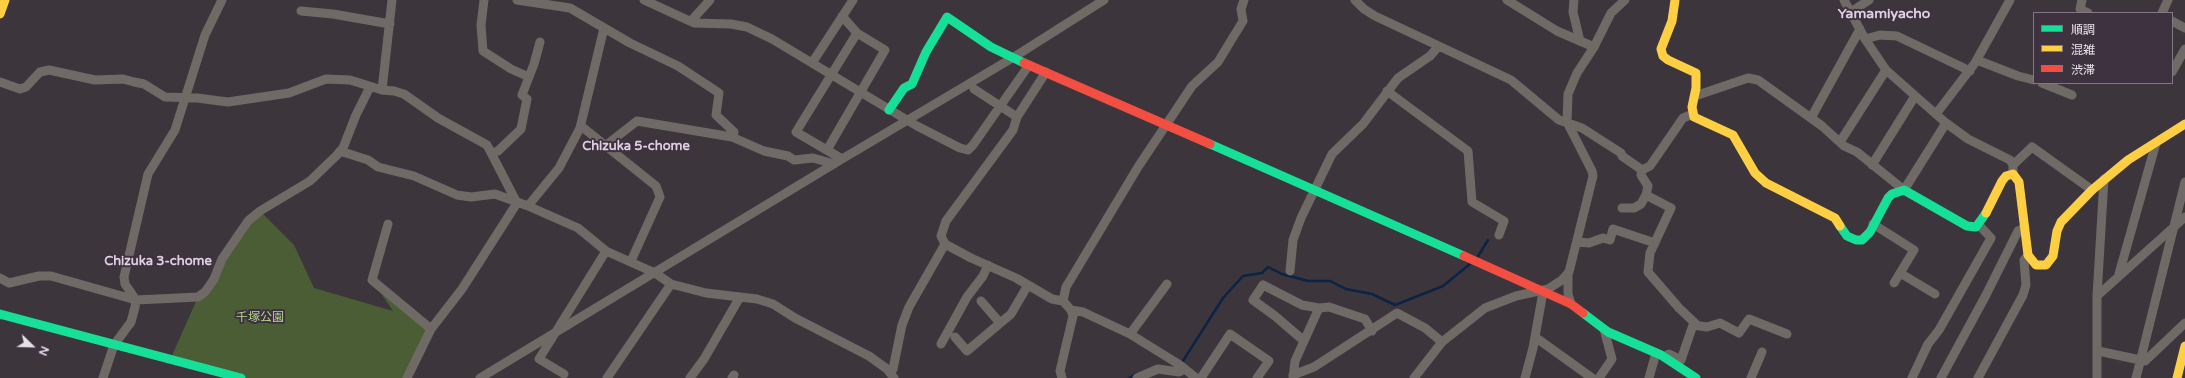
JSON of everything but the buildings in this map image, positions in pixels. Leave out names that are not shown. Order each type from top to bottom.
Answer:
[{"type":"street","points":[[0,14],[5,0]]},
{"type":"street","points":[[103,378],[114,345],[131,322],[136,300],[125,284],[124,277],[148,174],[175,130],[205,35],[222,0]]},
{"type":"street","points":[[382,90],[392,0]]},
{"type":"street","points":[[484,0],[481,25],[483,51],[511,69],[529,77]]},
{"type":"street","points":[[517,0],[570,8],[604,28],[678,66],[719,93],[716,115],[734,132],[732,137]]},
{"type":"street","points":[[644,0],[691,21],[706,24],[731,24],[747,27],[772,39],[889,110],[960,148],[968,150],[1029,65]]},
{"type":"street","points":[[691,21],[710,0]]},
{"type":"street","points":[[812,63],[853,0]]},
{"type":"street","points":[[480,378],[1014,57],[1104,0]]},
{"type":"street","points":[[1063,301],[1066,287],[1166,124],[1192,86],[1218,62],[1225,51],[1242,21],[1241,9],[1244,0]]},
{"type":"street","points":[[1355,0],[1375,16],[1438,47],[1511,80],[1559,120],[1582,128],[1621,153],[1622,156],[1642,170]]},
{"type":"street","points":[[1507,0],[1557,31],[1594,46]]},
{"type":"street","points":[[1574,0],[1573,12],[1580,41]]},
{"type":"street","points":[[1570,304],[1568,294],[1569,272],[1593,176],[1592,171],[1567,122],[1568,94],[1577,73],[1594,46],[1610,13],[1626,0]]},
{"type":"street","points":[[1675,0],[1672,21],[1661,50],[1663,56],[1668,60],[1696,73],[1698,78],[1693,114],[1696,119],[1721,128],[1733,135],[1755,173],[1766,183],[1835,218],[1851,238],[1862,240],[1870,232],[1888,198],[1892,194],[1904,190],[1946,124]]},
{"type":"street","points":[[1844,0],[1864,39],[1886,70],[1946,124],[1968,139],[2010,160],[2019,182],[2028,255],[2036,265],[2040,266],[2050,261],[2054,252],[2057,231],[2061,222],[2092,190],[2128,160],[2185,124]]},
{"type":"street","points":[[1851,12],[1869,0]]},
{"type":"street","points":[[1936,114],[1970,71],[2010,0]]},
{"type":"street","points":[[2082,0],[2080,9],[2086,12]]},
{"type":"street","points":[[2162,12],[2168,0]]},
{"type":"street","points":[[301,11],[390,24]]},
{"type":"street","points":[[827,150],[885,50],[857,33],[842,16]]},
{"type":"street","points":[[889,110],[904,88],[912,84],[926,52],[947,17],[986,44],[1029,65],[1316,190],[1570,304],[1604,329],[1660,355],[1696,378]]},
{"type":"street","points":[[2173,22],[2185,28]]},
{"type":"street","points":[[528,206],[559,168],[569,152],[581,126],[604,28]]},
{"type":"street","points":[[1811,118],[1860,29]]},
{"type":"street","points":[[842,159],[796,132],[857,33]]},
{"type":"street","points":[[1864,39],[1880,35],[1897,36],[1970,71]]},
{"type":"street","points":[[491,153],[498,152],[522,128],[527,99],[522,95],[540,42]]},
{"type":"street","points":[[1290,271],[1293,240],[1300,218],[1316,190],[1332,154],[1362,124],[1398,78],[1430,56],[1438,47]]},
{"type":"street","points":[[2173,70],[2185,49]]},
{"type":"street","points":[[1977,60],[2018,76],[2033,80]]},
{"type":"street","points":[[0,82],[20,89],[26,87],[40,72],[49,70],[95,80],[123,79],[144,84],[165,97],[186,97],[228,102],[289,93],[326,79],[350,80],[370,87],[404,94],[438,118],[487,145],[517,203]]},
{"type":"street","points":[[1840,142],[1886,70]]},
{"type":"street","points":[[1046,72],[1018,117],[1013,130],[946,221],[941,236],[945,244],[1028,285],[1052,299],[1063,301],[1071,310],[1073,316],[1060,371],[1062,378]]},
{"type":"street","points":[[1695,96],[1748,78],[1761,82],[1811,118],[1840,142],[1872,164],[1904,190],[1967,226],[1972,227],[1978,225],[2002,180],[2013,170],[2032,147],[2092,190]]},
{"type":"street","points":[[2044,84],[2072,95]]},
{"type":"street","points":[[0,278],[9,283],[39,276],[51,276],[136,300],[198,296],[205,292],[214,279],[230,246],[248,221],[260,211],[310,181],[340,151],[370,87]]},
{"type":"street","points":[[974,89],[1000,107],[1018,117]]},
{"type":"street","points":[[1387,91],[1468,151],[1472,202],[1504,221],[1499,235]]},
{"type":"street","points":[[1872,164],[1915,96]]},
{"type":"street","points":[[1642,170],[1650,166],[1684,118],[1693,114]]},
{"type":"street","points":[[605,146],[637,121],[732,137],[764,151],[788,156],[794,160],[813,158],[834,164]]},
{"type":"street","points":[[581,126],[656,186],[660,197],[631,261]]},
{"type":"street","points":[[2119,274],[2156,143]]},
{"type":"street","points":[[340,151],[368,160],[378,167],[414,176],[457,195],[471,197],[495,194],[528,206],[578,228],[606,251],[655,273],[671,284],[706,293],[740,297],[773,304],[795,318],[869,356],[892,376]]},
{"type":"street","points":[[1622,208],[1634,208],[1641,204],[1646,195],[1648,186],[1641,175],[1642,170]]},
{"type":"street","points":[[2097,378],[2097,296],[2104,179]]},
{"type":"street","points":[[2136,378],[2185,182]]},
{"type":"street","points":[[1646,195],[1671,208],[1663,228],[1650,253],[1648,272],[1679,308],[1697,325]]},
{"type":"street","points":[[407,378],[431,329],[462,289],[517,203]]},
{"type":"street","points":[[2097,296],[2119,274],[2185,217]]},
{"type":"street","points":[[388,224],[372,280],[431,329]]},
{"type":"street","points":[[1873,224],[1914,250],[1894,283]]},
{"type":"street","points":[[1912,378],[1928,344],[1939,330],[1991,238],[1978,225]]},
{"type":"street","points":[[1941,378],[1986,295],[2018,231],[2025,228]]},
{"type":"street","points":[[1577,242],[1589,243],[1603,238],[1610,240],[1613,229],[1654,243]]},
{"type":"street","points":[[892,376],[902,325],[909,307],[945,244]]},
{"type":"street","points":[[564,374],[539,359],[606,251]]},
{"type":"street","points":[[1978,378],[2023,295],[2026,285],[2024,260],[2028,255]]},
{"type":"street","points":[[941,344],[967,297],[983,276],[988,266]]},
{"type":"street","points":[[1414,378],[1442,342],[1485,308],[1516,296],[1548,289],[1562,280],[1569,272]]},
{"type":"street","points":[[1900,273],[1935,294]]},
{"type":"street","points":[[607,378],[671,284]]},
{"type":"street","points":[[1130,334],[1167,284]]},
{"type":"street","points":[[955,337],[967,351],[1011,314],[1028,285]]},
{"type":"street","points":[[1303,340],[1276,316],[1253,300],[1263,285],[1302,306],[1319,308],[1329,307],[1365,319],[1372,331]]},
{"type":"street","points":[[1526,378],[1535,337],[1541,291]]},
{"type":"street","points":[[690,378],[704,359],[740,297]]},
{"type":"street","points":[[981,301],[1000,324]]},
{"type":"street","points":[[1293,377],[1295,361],[1303,340],[1319,308]]},
{"type":"street","points":[[1071,310],[1083,312],[1130,334],[1185,369],[1196,378]]},
{"type":"street","points":[[1293,377],[1314,367],[1372,331],[1397,313],[1401,313],[1425,328],[1442,342]]},
{"type":"street","points":[[0,314],[241,378]]},
{"type":"street","points":[[1660,355],[1669,354],[1681,360],[1691,327],[1697,325],[1707,327],[1720,323],[1739,333],[1749,320],[1787,334]]},
{"type":"street","points":[[2098,351],[2144,361],[2185,323]]},
{"type":"street","points":[[1599,378],[1612,359],[1604,329]]},
{"type":"street","points":[[1200,378],[1230,334],[1269,361],[1257,378]]},
{"type":"street","points":[[1535,337],[1592,378]]},
{"type":"street","points":[[2177,378],[2184,350]]},
{"type":"street","points":[[1751,378],[1762,352]]},
{"type":"street","points":[[1649,378],[1660,355]]},
{"type":"street","points":[[1137,378],[1149,376],[1158,369],[1179,372],[1185,369]]},
{"type":"green space","name":"千塚公園","points":[[260,211],[294,245],[314,288],[393,311],[372,280],[431,329],[407,378],[241,378],[170,360],[198,297],[222,259]]},
{"type":"waterway","points":[[1477,258],[1488,240]]},
{"type":"waterway","points":[[1181,364],[1223,298],[1243,276],[1262,273],[1268,267],[1282,274],[1308,281],[1330,281],[1346,289],[1372,294],[1395,305],[1443,286],[1470,264]]},
{"type":"waterway","points":[[1129,378],[1136,374]]},
{"type":"traffic: fast","points":[[889,110],[904,88],[912,84],[926,52],[947,17],[991,47],[1024,63]]},
{"type":"traffic: fast","points":[[1210,144],[1464,256]]},
{"type":"traffic: fast","points":[[1840,226],[1847,236],[1856,240],[1862,240],[1870,232],[1888,198],[1892,194],[1904,190],[1967,226],[1976,227],[1986,213]]},
{"type":"traffic: fast","points":[[1583,313],[1608,332],[1661,355],[1696,378]]},
{"type":"traffic: fast","points":[[0,314],[241,378]]},
{"type":"traffic: slow","points":[[0,14],[5,0]]},
{"type":"traffic: slow","points":[[1675,0],[1672,21],[1661,49],[1663,56],[1668,60],[1696,73],[1696,88],[1692,107],[1694,117],[1733,135],[1755,173],[1766,183],[1835,218],[1840,226]]},
{"type":"traffic: slow","points":[[1986,213],[2002,181],[2006,176],[2013,174],[2019,182],[2028,255],[2036,265],[2046,265],[2053,256],[2057,231],[2061,222],[2092,190],[2128,160],[2185,124]]},
{"type":"traffic: slow","points":[[2177,378],[2185,346]]},
{"type":"traffic: jam","points":[[1024,63],[1210,144]]},
{"type":"traffic: jam","points":[[1464,256],[1571,304],[1583,313]]},
{"type":"district","name":"Yamamiyacho","points":[[1884,14]]},
{"type":"district","name":"Chizuka 5-chome","points":[[636,147]]},
{"type":"district","name":"Chizuka 3-chome","points":[[158,262]]}]
